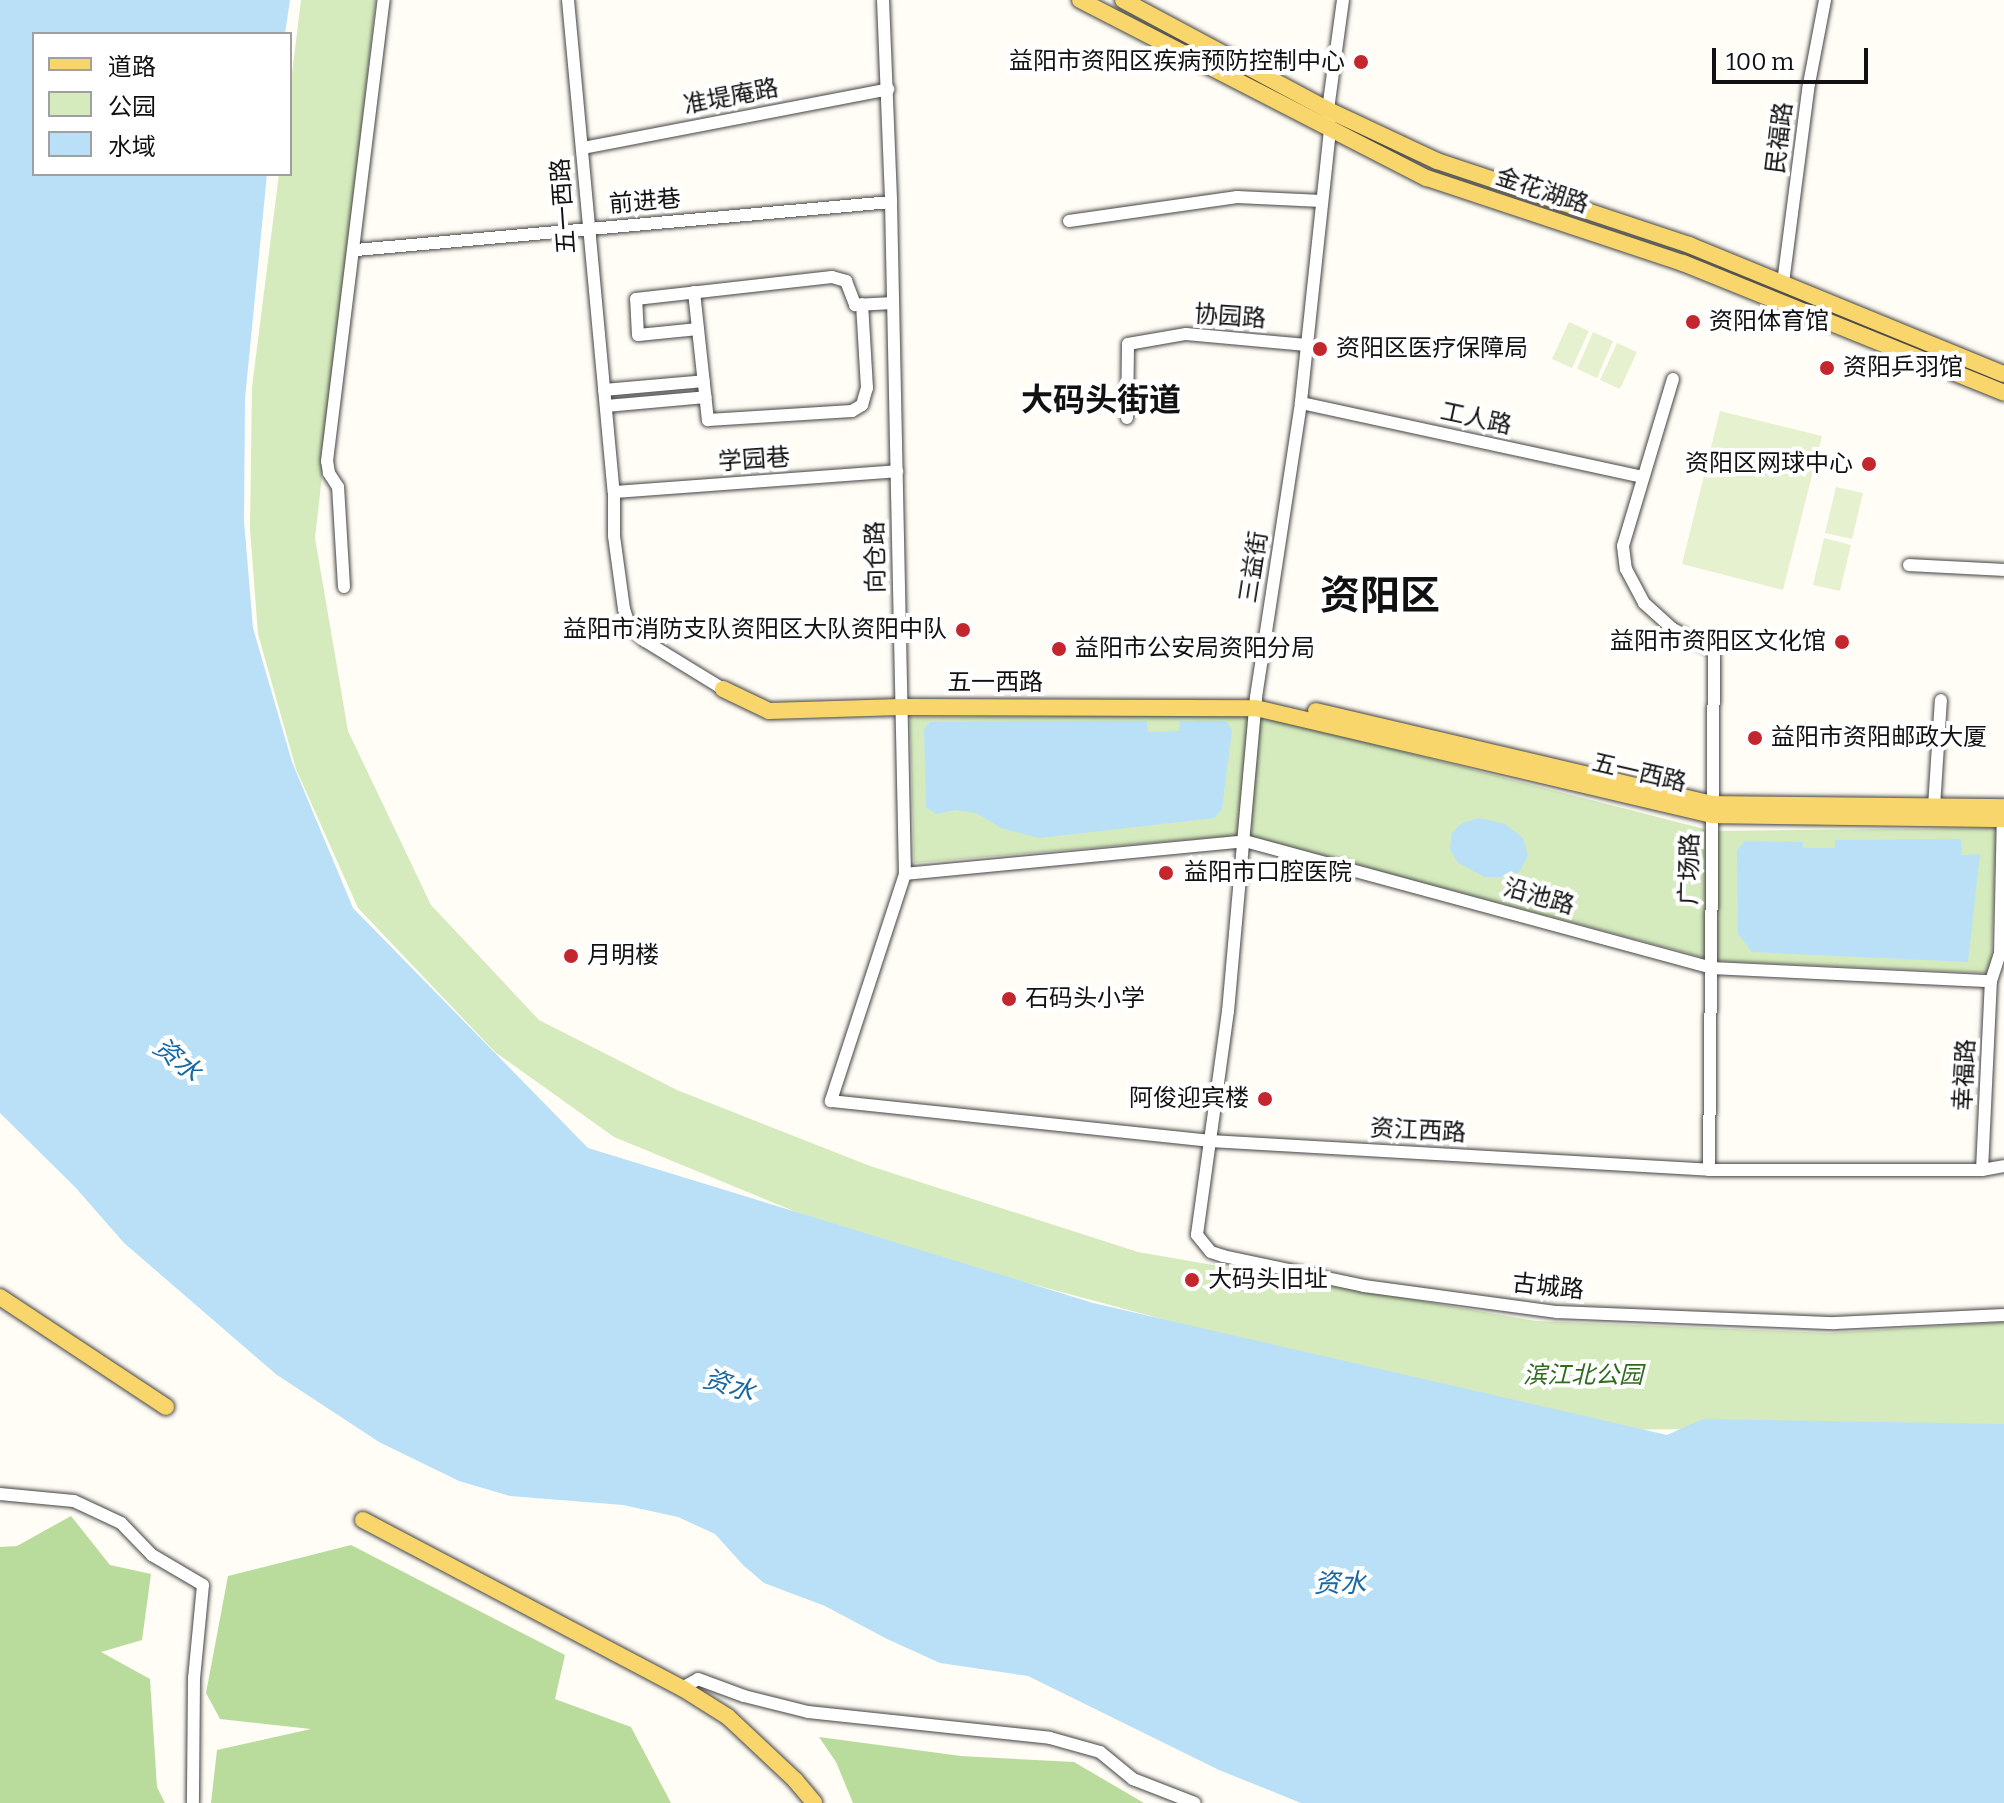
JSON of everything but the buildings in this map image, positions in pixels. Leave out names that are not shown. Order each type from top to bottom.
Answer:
[{"type":"main road","name":"金花湖路","points":[[1080,0],[1427,178],[1683,263],[2004,393]]},
{"type":"main road","points":[[1123,0],[1328,110],[1437,161],[1689,245],[2004,374]]},
{"type":"main road","name":"五一西路","points":[[723,689],[769,711],[900,702],[1256,703],[1712,809],[2004,813]]},
{"type":"main road","points":[[1712,809],[1934,807],[2004,813]]},
{"type":"main road","points":[[0,1297],[49,1333],[166,1407]]},
{"type":"main road","points":[[363,1520],[682,1688],[728,1717],[795,1780],[814,1803]]},
{"type":"street","points":[[344,587],[338,487],[329,473],[327,461],[348,266],[356,250],[384,0]]},
{"type":"street","name":"五一西路","points":[[568,0],[614,492],[619,588],[630,627],[645,641],[723,689]]},
{"type":"street","name":"向仓路","points":[[831,1101],[905,874],[891,202],[883,0]]},
{"type":"street","name":"三益街","points":[[1210,1141],[1228,1011],[1256,703],[1301,403],[1330,130],[1328,110],[1343,0]]},
{"type":"street","name":"民福路","points":[[1783,283],[1809,84],[1825,0]]},
{"type":"street","name":"准堤庵路","points":[[583,148],[888,89]]},
{"type":"street","points":[[1069,221],[1237,197],[1322,201]]},
{"type":"street","name":"前进巷","points":[[356,250],[891,202]]},
{"type":"street","points":[[698,329],[638,335],[636,299],[832,277],[846,281],[855,305],[893,303]]},
{"type":"street","points":[[694,292],[708,420],[852,411],[862,405],[867,388],[862,304]]},
{"type":"street","name":"协园路","points":[[1127,418],[1128,344],[1186,334],[1307,345]]},
{"type":"street","name":"广场路","points":[[1673,379],[1623,546],[1626,569],[1644,603],[1673,629],[1713,650],[1709,1170]]},
{"type":"street","points":[[604,390],[704,381]]},
{"type":"street","points":[[606,406],[706,397]]},
{"type":"street","name":"工人路","points":[[1301,403],[1642,477]]},
{"type":"street","name":"学园巷","points":[[614,492],[897,471]]},
{"type":"street","points":[[1909,565],[2004,570]]},
{"type":"street","points":[[1934,807],[1941,700]]},
{"type":"street","points":[[1991,981],[2000,954],[2004,813]]},
{"type":"street","name":"沿池路","points":[[905,874],[1245,841],[1711,968],[1991,981]]},
{"type":"street","name":"幸福路","points":[[1982,1170],[1991,981]]},
{"type":"street","name":"资江西路","points":[[831,1101],[1210,1141],[1709,1170],[1982,1170],[2004,1166]]},
{"type":"street","name":"古城路","points":[[1210,1141],[1197,1235],[1211,1252],[1223,1256],[1364,1286],[1557,1312],[1835,1323],[2004,1315]]},
{"type":"street","points":[[0,1494],[74,1501],[121,1523],[152,1555],[203,1585],[194,1678],[193,1803]]},
{"type":"street","points":[[682,1688],[698,1679],[744,1696],[808,1712],[1050,1738],[1100,1752],[1133,1779],[1195,1803]]},
{"type":"green space","name":"滨江北公园","points":[[301,0],[376,0],[315,538],[348,731],[431,905],[539,1020],[677,1090],[870,1166],[1138,1252],[1536,1321],[1829,1333],[2004,1322],[2004,1427],[1576,1430],[857,1237],[614,1137],[495,1052],[358,908],[296,769],[258,634],[250,529],[252,387],[279,176],[292,176],[292,74]]},
{"type":"green space","points":[[1569,322],[1589,331],[1572,368],[1552,359]]},
{"type":"green space","points":[[1593,332],[1613,341],[1597,378],[1577,369]]},
{"type":"green space","points":[[1617,343],[1637,352],[1620,389],[1600,380]]},
{"type":"green space","points":[[1720,411],[1822,436],[1783,590],[1682,564]]},
{"type":"green space","points":[[1836,487],[1863,493],[1852,539],[1825,533]]},
{"type":"green space","points":[[1824,538],[1851,545],[1840,591],[1813,585]]},
{"type":"green space","points":[[1260,715],[1712,831],[1996,828],[1991,973],[1717,961],[1245,835],[914,863],[910,717]]},
{"type":"green space","points":[[71,1516],[110,1565],[151,1574],[142,1640],[101,1652],[150,1679],[157,1787],[165,1803],[0,1803],[0,1547],[17,1546]]},
{"type":"green space","points":[[351,1545],[565,1655],[555,1699],[631,1727],[671,1803],[211,1803],[217,1750],[311,1729],[220,1719],[206,1693],[228,1576]]},
{"type":"green space","points":[[819,1737],[961,1756],[1074,1762],[1144,1803],[853,1803],[836,1762]]},
{"type":"water","name":"资水","points":[[0,0],[290,0],[285,32],[32,32],[32,176],[267,176],[245,399],[244,521],[253,628],[292,762],[353,908],[588,1148],[1093,1303],[1667,1435],[1703,1419],[2004,1424],[2004,1803],[1301,1803],[1219,1770],[1028,1676],[940,1663],[825,1606],[764,1583],[715,1534],[678,1517],[623,1505],[510,1496],[459,1481],[379,1442],[277,1375],[124,1243],[75,1187],[0,1113]]},
{"type":"water","points":[[1147,721],[1148,732],[1179,731],[1180,721],[1226,721],[1232,730],[1222,809],[1215,818],[1039,838],[1001,828],[976,813],[956,810],[936,814],[926,807],[924,729],[930,722]]},
{"type":"water","points":[[1479,818],[1505,824],[1523,838],[1528,856],[1519,872],[1504,877],[1485,877],[1458,863],[1450,849],[1452,833],[1462,823]]},
{"type":"water","points":[[1961,839],[1962,855],[1980,854],[1968,962],[1752,952],[1738,934],[1737,850],[1745,841],[1803,842],[1803,848],[1835,848],[1835,840]]},
{"type":"place","name":"益阳市资阳区疾病预防控制中心","points":[[1361,62]]},
{"type":"place","name":"资阳体育馆","points":[[1693,322]]},
{"type":"place","name":"资阳区医疗保障局","points":[[1320,349]]},
{"type":"place","name":"资阳乒羽馆","points":[[1827,368]]},
{"type":"place","name":"资阳区网球中心","points":[[1869,464]]},
{"type":"place","name":"益阳市消防支队资阳区大队资阳中队","points":[[963,630]]},
{"type":"place","name":"益阳市资阳区文化馆","points":[[1842,642]]},
{"type":"place","name":"益阳市公安局资阳分局","points":[[1059,649]]},
{"type":"place","name":"益阳市资阳邮政大厦","points":[[1755,738]]},
{"type":"place","name":"益阳市口腔医院","points":[[1166,873]]},
{"type":"place","name":"月明楼","points":[[571,956]]},
{"type":"place","name":"石码头小学","points":[[1009,999]]},
{"type":"place","name":"阿俊迎宾楼","points":[[1265,1099]]},
{"type":"place","name":"大码头旧址","points":[[1192,1280]]},
{"type":"district","name":"大码头街道","points":[[1101,400]]},
{"type":"district","name":"资阳区","points":[[1380,596]]}]
